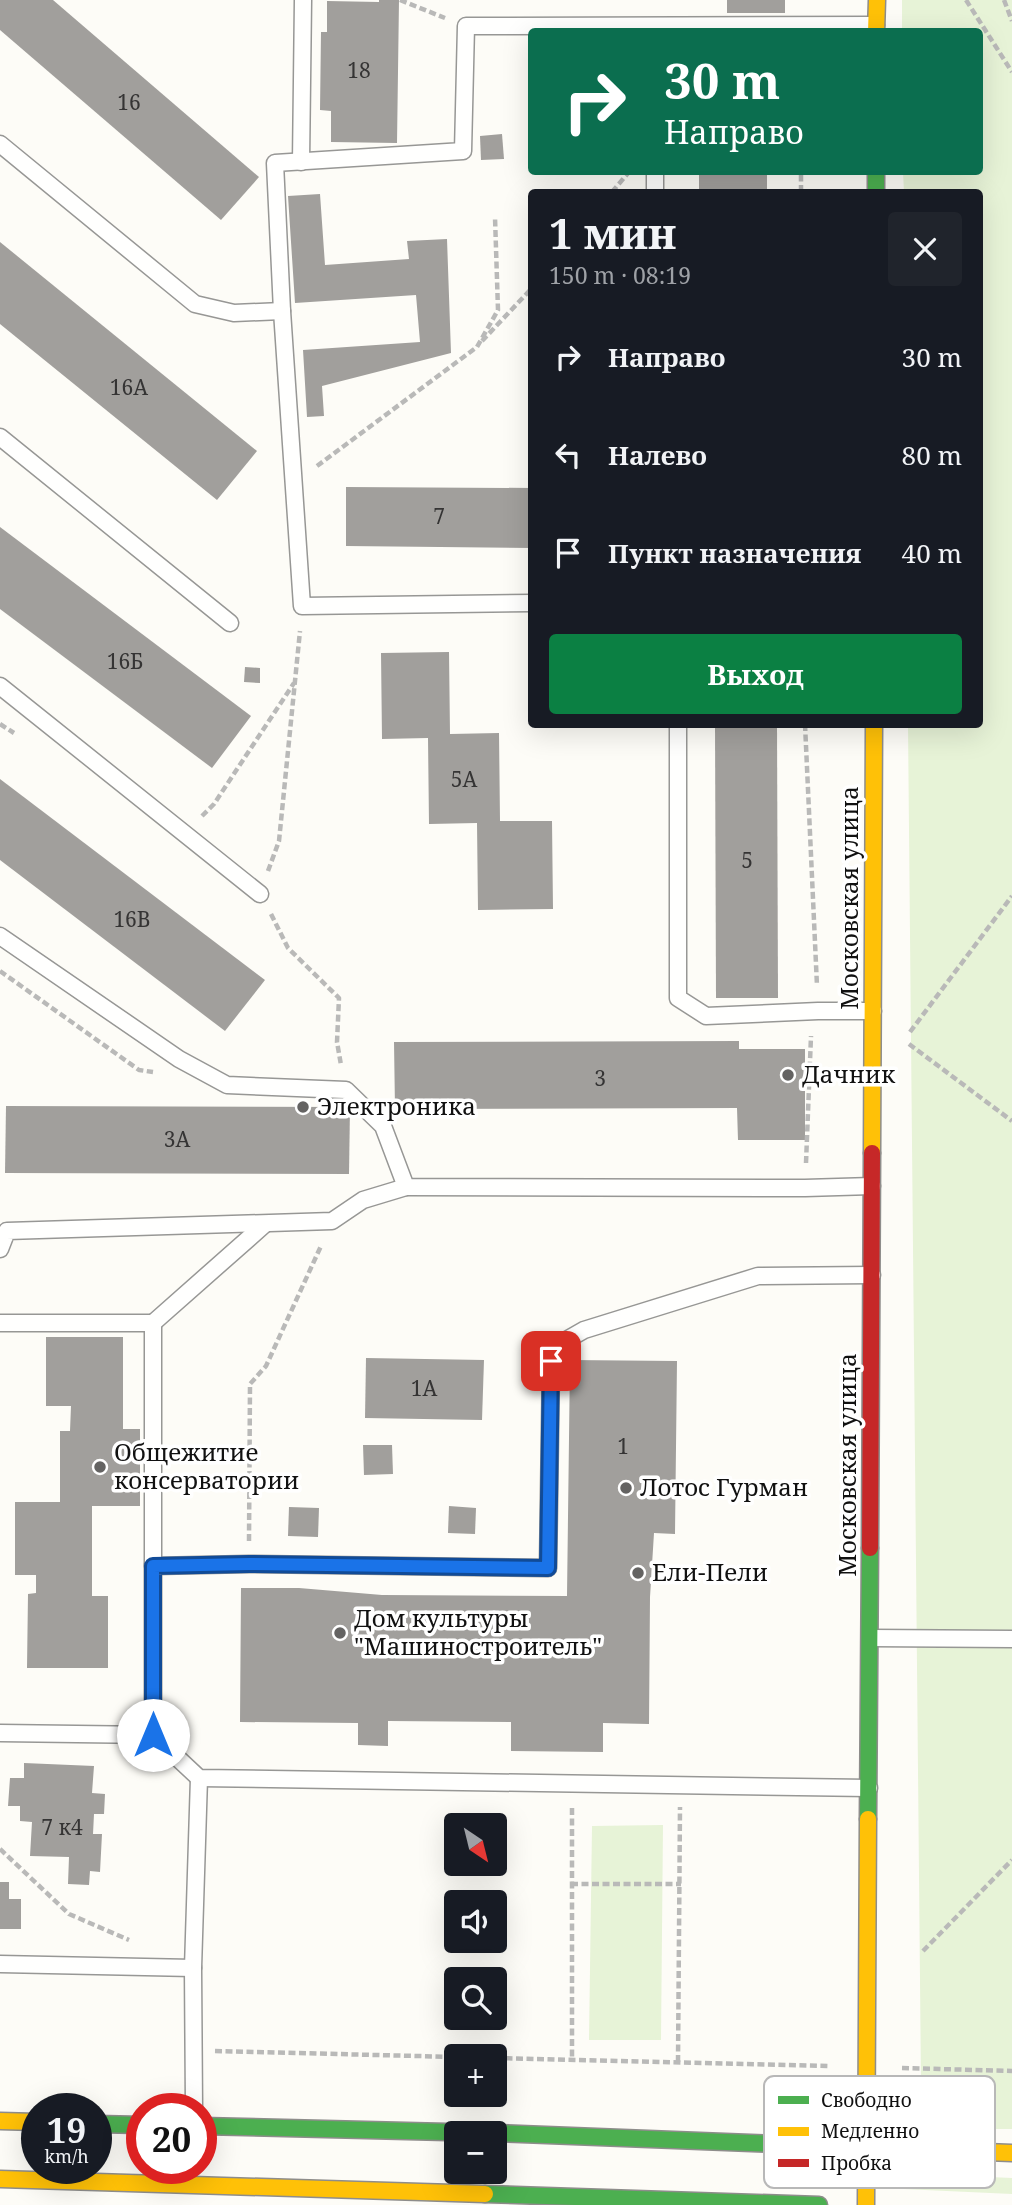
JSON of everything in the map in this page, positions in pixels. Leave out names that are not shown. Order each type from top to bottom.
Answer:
[{"type":"main road","points":[[876,28],[877,0]]},
{"type":"main road","name":"Московская улица","points":[[868,2076],[874,728]]},
{"type":"main road","points":[[0,2121],[21,2122]]},
{"type":"main road","points":[[217,2126],[444,2132]]},
{"type":"main road","points":[[507,2133],[764,2142]]},
{"type":"main road","points":[[0,2179],[819,2205]]},
{"type":"lane","points":[[302,162],[303,0]]},
{"type":"lane","points":[[528,603],[302,606],[275,163],[463,150],[466,26],[876,28]]},
{"type":"lane","points":[[0,144],[195,304],[234,313],[282,311]]},
{"type":"lane","points":[[0,437],[230,623]]},
{"type":"lane","points":[[0,686],[260,894]]},
{"type":"lane","points":[[678,728],[678,998],[706,1016],[873,1011]]},
{"type":"lane","points":[[0,936],[179,1059],[227,1085],[346,1090],[383,1126],[406,1187]]},
{"type":"lane","points":[[0,1249],[7,1231],[332,1221],[363,1200],[406,1187],[872,1186]]},
{"type":"lane","points":[[0,1323],[153,1323],[265,1224]]},
{"type":"lane","points":[[153,1566],[249,1564],[548,1568],[551,1361],[563,1342],[584,1330],[758,1276],[872,1275]]},
{"type":"lane","points":[[153,1323],[153,1735]]},
{"type":"lane","points":[[871,1638],[1012,1639]]},
{"type":"lane","points":[[0,1733],[153,1735],[199,1778],[869,1788]]},
{"type":"lane","points":[[194,2093],[193,1968],[199,1778]]},
{"type":"lane","points":[[0,1964],[193,1968]]},
{"type":"path","points":[[400,0],[466,26]]},
{"type":"path","points":[[966,0],[1012,72]]},
{"type":"path","points":[[1004,0],[1012,21]]},
{"type":"path","points":[[615,189],[626,175]]},
{"type":"path","points":[[477,347],[498,310],[495,217]]},
{"type":"path","points":[[293,483],[477,347],[528,292]]},
{"type":"path","points":[[302,606],[279,841],[260,894],[288,948],[339,998],[337,1042],[346,1090]]},
{"type":"path","points":[[169,821],[192,825],[214,804],[296,681]]},
{"type":"path","points":[[0,724],[24,738]]},
{"type":"path","points":[[805,728],[818,1011],[809,1041],[806,1188]]},
{"type":"path","points":[[1012,896],[904,1040],[1012,1121]]},
{"type":"path","points":[[249,1564],[250,1384],[266,1366],[332,1221]]},
{"type":"path","points":[[572,1784],[572,2060]]},
{"type":"path","points":[[678,2062],[680,1785]]},
{"type":"path","points":[[0,1849],[69,1914],[131,1941]]},
{"type":"path","points":[[923,1951],[1012,1860]]},
{"type":"path","points":[[571,1884],[681,1884]]},
{"type":"path","points":[[194,2050],[444,2057]]},
{"type":"path","points":[[507,2058],[1012,2071]]},
{"type":"green space","points":[[902,0],[1012,0],[1012,2129],[995,2129],[995,2076],[921,2076],[908,728],[983,728],[983,189],[904,189],[903,175],[983,175],[983,28],[902,28]]},
{"type":"green space","points":[[663,1825],[661,2040],[589,2040],[592,1826]]},
{"type":"green space","points":[[995,2177],[1012,2178],[1012,2194],[903,2189],[995,2188]]},
{"type":"building","points":[[0,0],[53,0],[259,177],[221,220],[0,30]]},
{"type":"building","points":[[399,0],[397,143],[331,142],[331,111],[320,110],[321,32],[327,32],[327,1]]},
{"type":"building","points":[[727,0],[785,0],[785,13],[727,13]]},
{"type":"building","points":[[502,134],[504,159],[481,160],[480,136]]},
{"type":"building","points":[[699,175],[767,175],[767,189],[699,189]]},
{"type":"building","points":[[320,194],[325,265],[409,259],[407,241],[447,239],[451,353],[322,386],[324,416],[307,417],[303,350],[420,342],[416,295],[295,303],[288,196]]},
{"type":"building","points":[[0,242],[257,451],[217,500],[0,324]]},
{"type":"building","points":[[346,487],[528,488],[528,548],[346,546]]},
{"type":"building","points":[[0,527],[251,716],[212,768],[0,609]]},
{"type":"building","points":[[449,652],[450,734],[499,733],[500,821],[552,821],[553,909],[478,910],[477,823],[429,824],[428,738],[382,739],[381,653]]},
{"type":"building","points":[[245,667],[260,668],[260,683],[244,682]]},
{"type":"building","points":[[715,728],[777,728],[778,998],[716,998]]},
{"type":"building","points":[[0,779],[265,980],[225,1031],[0,860]]},
{"type":"building","points":[[739,1041],[739,1049],[805,1049],[805,1140],[738,1140],[737,1108],[395,1109],[394,1042]]},
{"type":"building","points":[[6,1106],[350,1107],[349,1174],[5,1173]]},
{"type":"building","name":"Общежитие консерватории","points":[[46,1337],[123,1337],[123,1429],[140,1429],[140,1506],[92,1506],[92,1596],[108,1596],[108,1668],[27,1668],[28,1594],[36,1593],[36,1575],[15,1575],[15,1502],[60,1502],[60,1431],[70,1431],[71,1406],[46,1406]]},
{"type":"building","points":[[366,1358],[484,1360],[482,1420],[365,1418]]},
{"type":"building","points":[[570,1360],[677,1361],[675,1534],[654,1533],[650,1597],[649,1724],[603,1723],[603,1752],[511,1751],[511,1722],[388,1721],[388,1746],[358,1745],[358,1723],[240,1722],[241,1588],[299,1588],[382,1595],[567,1596]]},
{"type":"building","points":[[363,1445],[392,1445],[393,1474],[364,1475]]},
{"type":"building","points":[[449,1506],[476,1508],[475,1534],[448,1533]]},
{"type":"building","points":[[289,1507],[319,1508],[318,1537],[288,1536]]},
{"type":"building","points":[[24,1763],[94,1766],[92,1793],[105,1794],[104,1814],[94,1814],[93,1834],[102,1834],[100,1872],[90,1871],[89,1885],[68,1884],[69,1857],[30,1856],[32,1822],[20,1821],[20,1806],[8,1806],[10,1778],[24,1778]]},
{"type":"building","points":[[0,1882],[9,1882],[9,1899],[21,1899],[21,1929],[0,1929]]},
{"type":"traffic: fast","points":[[876,175],[876,189]]},
{"type":"traffic: fast","points":[[868,1819],[870,1548]]},
{"type":"traffic: fast","points":[[112,2124],[126,2125]]},
{"type":"traffic: fast","points":[[217,2126],[444,2132]]},
{"type":"traffic: fast","points":[[507,2133],[764,2143]]},
{"type":"traffic: fast","points":[[485,2194],[819,2205]]},
{"type":"traffic: slow","points":[[876,28],[877,0]]},
{"type":"traffic: slow","points":[[872,1153],[874,728]]},
{"type":"traffic: slow","points":[[867,2076],[868,1819]]},
{"type":"traffic: slow","points":[[0,2121],[21,2122]]},
{"type":"traffic: slow","points":[[995,2152],[1012,2153]]},
{"type":"traffic: slow","points":[[0,2179],[485,2194]]},
{"type":"traffic: slow","points":[[866,2188],[866,2205]]},
{"type":"traffic: jam","points":[[870,1548],[872,1153]]},
{"type":"place","name":"Дачник","points":[[788,1075]]},
{"type":"place","name":"Электроника","points":[[303,1107]]},
{"type":"place","name":"Общежитие консерватории","points":[[100,1467]]},
{"type":"place","name":"Лотос Гурман","points":[[626,1488]]},
{"type":"place","name":"Ели-Пели","points":[[638,1573]]},
{"type":"place","name":"Дом культуры \"Машиностроитель\"","points":[[340,1633]]},
{"type":"route","points":[[153,1735],[153,1566],[249,1564],[548,1568],[551,1361]]}]
